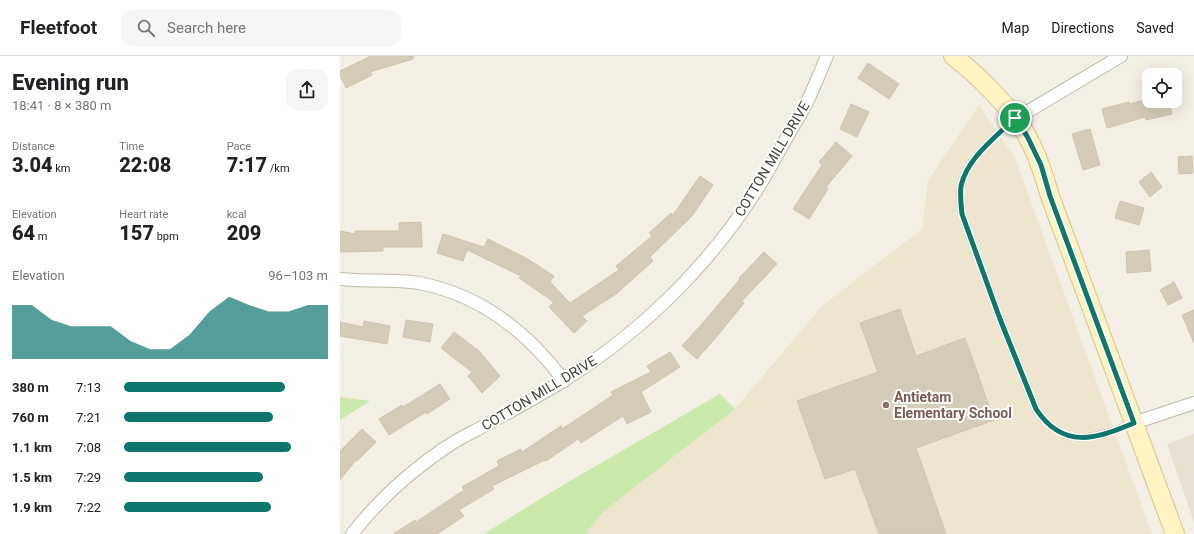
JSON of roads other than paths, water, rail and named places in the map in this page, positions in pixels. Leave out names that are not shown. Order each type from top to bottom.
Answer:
[{"type":"street","name":"COTTON MILL DRIVE","points":[[352,534],[371,511],[397,485],[425,462],[455,442],[530,402],[564,381],[606,352],[642,323],[675,291],[707,257],[757,190],[806,103],[826,56]]},
{"type":"street","points":[[953,56],[978,77],[1015,118],[1027,136],[1041,165],[1050,196],[1175,534]]},
{"type":"street","points":[[1015,118],[1121,56]]},
{"type":"street","points":[[340,279],[418,283],[443,289],[468,298],[490,309],[535,345],[564,381]]},
{"type":"street","points":[[1134,423],[1194,402]]},
{"type":"lane","points":[[1015,118],[973,160],[966,172],[961,186],[960,200],[962,214],[1000,319],[1036,409],[1043,420],[1053,428],[1064,434],[1082,438],[1110,433],[1134,423]]},
{"type":"place","name":"Antietam Elementary School","points":[[886,405]]}]
